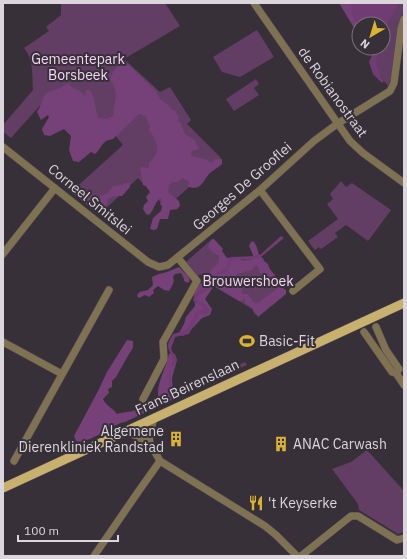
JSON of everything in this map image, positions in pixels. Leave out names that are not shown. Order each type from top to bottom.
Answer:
[{"type":"main road","name":"Frans Beirenslaan","points":[[3,488],[404,303]]},
{"type":"street","name":"de Robianostraat","points":[[254,3],[337,124],[356,147],[403,181]]},
{"type":"street","name":"Georges De Grooflei","points":[[164,266],[178,258],[260,190],[314,141],[337,124],[387,93],[393,87],[401,29],[404,19]]},
{"type":"street","name":"Corneel Smitslei","points":[[3,147],[148,262],[159,267],[164,266]]},
{"type":"street","points":[[3,254],[55,188]]},
{"type":"street","points":[[260,190],[320,269],[293,291]]},
{"type":"street","points":[[143,399],[164,359],[163,342],[197,281],[178,258]]},
{"type":"street","points":[[14,461],[109,290]]},
{"type":"street","points":[[376,327],[386,350],[399,369],[396,373]]},
{"type":"street","points":[[364,332],[392,372],[396,373],[404,385]]},
{"type":"street","points":[[3,342],[62,374]]},
{"type":"street","points":[[154,418],[150,442],[160,461],[265,526],[297,556]]},
{"type":"street","points":[[126,430],[150,442]]},
{"type":"street","points":[[94,556],[160,461]]},
{"type":"street","points":[[301,556],[354,515],[397,540],[404,538]]},
{"type":"green space","name":"Gemeentepark Borsbeek","points":[[61,3],[165,3],[180,26],[124,59],[160,92],[170,87],[191,120],[187,124],[221,158],[166,208],[138,178],[99,215],[71,192],[123,145],[114,134],[103,144],[45,100],[11,138],[3,132],[3,125],[33,90],[31,63],[24,48],[49,31],[46,27],[61,15]]},
{"type":"green space","points":[[371,3],[404,3],[396,37],[391,79],[388,86],[372,66],[378,56],[391,56],[391,16],[378,16]]},
{"type":"green space","points":[[257,30],[274,57],[240,77],[222,72],[213,57]]},
{"type":"green space","points":[[256,79],[259,84],[254,88],[259,95],[234,111],[226,99]]},
{"type":"green space","points":[[341,181],[346,187],[352,183],[391,210],[368,241],[346,225],[335,233],[338,237],[321,249],[319,247],[315,250],[308,241],[338,219],[327,204],[333,199],[330,194]]},
{"type":"green space","name":"Brouwershoek","points":[[211,240],[228,260],[258,258],[285,290],[255,315],[252,309],[212,285],[200,274],[198,276],[186,262]]},
{"type":"green space","points":[[245,362],[247,365],[184,394],[183,390]]},
{"type":"green space","points":[[367,450],[404,491],[404,532],[398,534],[359,510],[358,504],[332,469],[351,462]]},
{"type":"shaded area","points":[[339,3],[371,3],[364,16],[351,16],[351,23]]},
{"type":"shaded area","points":[[351,3],[399,3],[391,17],[352,15]]},
{"type":"shaded area","points":[[372,56],[378,56],[376,60],[377,68],[384,81],[382,83],[373,74],[369,62]]},
{"type":"shaded area","points":[[122,62],[129,65],[156,91],[160,99],[175,111],[179,117],[178,121],[181,123],[183,131],[189,137],[194,139],[199,149],[192,151],[191,156],[206,159],[211,163],[216,159],[222,159],[222,164],[209,174],[203,183],[198,187],[192,188],[187,186],[190,182],[182,178],[178,182],[172,182],[169,186],[168,192],[179,201],[180,206],[177,209],[170,210],[168,219],[160,219],[157,229],[154,230],[150,229],[153,218],[161,211],[162,206],[160,204],[162,199],[160,198],[158,200],[149,215],[146,214],[143,209],[144,205],[148,201],[146,197],[150,192],[146,186],[143,185],[140,167],[149,168],[149,163],[156,155],[157,147],[155,139],[149,130],[150,126],[145,116],[139,114],[113,139],[105,141],[95,154],[91,152],[79,162],[73,161],[69,150],[71,136],[64,129],[50,136],[44,135],[42,129],[49,117],[48,115],[41,120],[37,112],[45,95],[69,83],[70,86],[80,91],[85,96],[86,90],[90,90],[93,96],[98,118],[104,119],[112,117],[116,93],[113,83],[110,80],[113,72]]},
{"type":"shaded area","points":[[129,183],[130,187],[122,196],[113,196],[108,199],[107,205],[99,211],[87,202],[87,196],[93,195],[99,198],[100,196],[108,193],[113,186],[122,185]]},
{"type":"shaded area","points":[[281,236],[284,238],[261,257],[257,259],[234,259],[231,261],[227,272],[218,275],[215,274],[226,268],[231,257],[256,256],[261,254]]},
{"type":"shaded area","points":[[212,239],[214,239],[223,249],[222,251],[227,258],[238,257],[242,261],[252,260],[253,255],[249,246],[253,241],[259,256],[263,258],[277,277],[279,282],[276,284],[272,279],[260,273],[258,266],[256,265],[252,270],[237,274],[233,280],[241,283],[241,292],[243,294],[248,294],[254,303],[258,303],[278,288],[286,290],[286,294],[258,317],[252,308],[245,303],[245,299],[239,301],[214,286],[205,299],[212,309],[210,315],[202,318],[189,332],[183,336],[179,333],[186,317],[195,306],[194,293],[201,283],[205,282],[211,275],[210,271],[219,262],[219,256],[210,250],[208,246]]},
{"type":"shaded area","points":[[179,267],[188,276],[190,280],[188,283],[184,281],[181,273],[175,274],[173,277],[173,284],[169,291],[158,286],[153,290],[154,293],[149,297],[145,295],[139,298],[137,296],[140,292],[148,290],[153,285],[152,277]]},
{"type":"shaded area","points":[[213,274],[217,277],[211,287],[197,297],[197,300],[205,304],[210,310],[208,314],[199,315],[189,334],[175,337],[171,349],[177,360],[173,367],[171,366],[173,360],[168,347],[169,342],[173,334],[187,330],[196,312],[204,309],[202,306],[194,302],[193,299]]},
{"type":"shaded area","points":[[127,340],[133,341],[133,348],[116,377],[112,381],[112,387],[108,389],[109,393],[103,399],[104,401],[117,414],[135,410],[144,404],[152,402],[158,396],[160,380],[169,354],[172,353],[175,354],[177,360],[172,378],[172,400],[87,440],[76,441],[74,436],[107,372]]},
{"type":"waterway","points":[[170,371],[170,398]]},
{"type":"place","name":"Basic-Fit","points":[[247,341]]},
{"type":"place","name":"Algemene Dierenkliniek Randstad","points":[[176,439]]},
{"type":"place","name":"ANAC Carwash","points":[[281,444]]},
{"type":"place","name":"'t Keyserke","points":[[256,503]]}]
